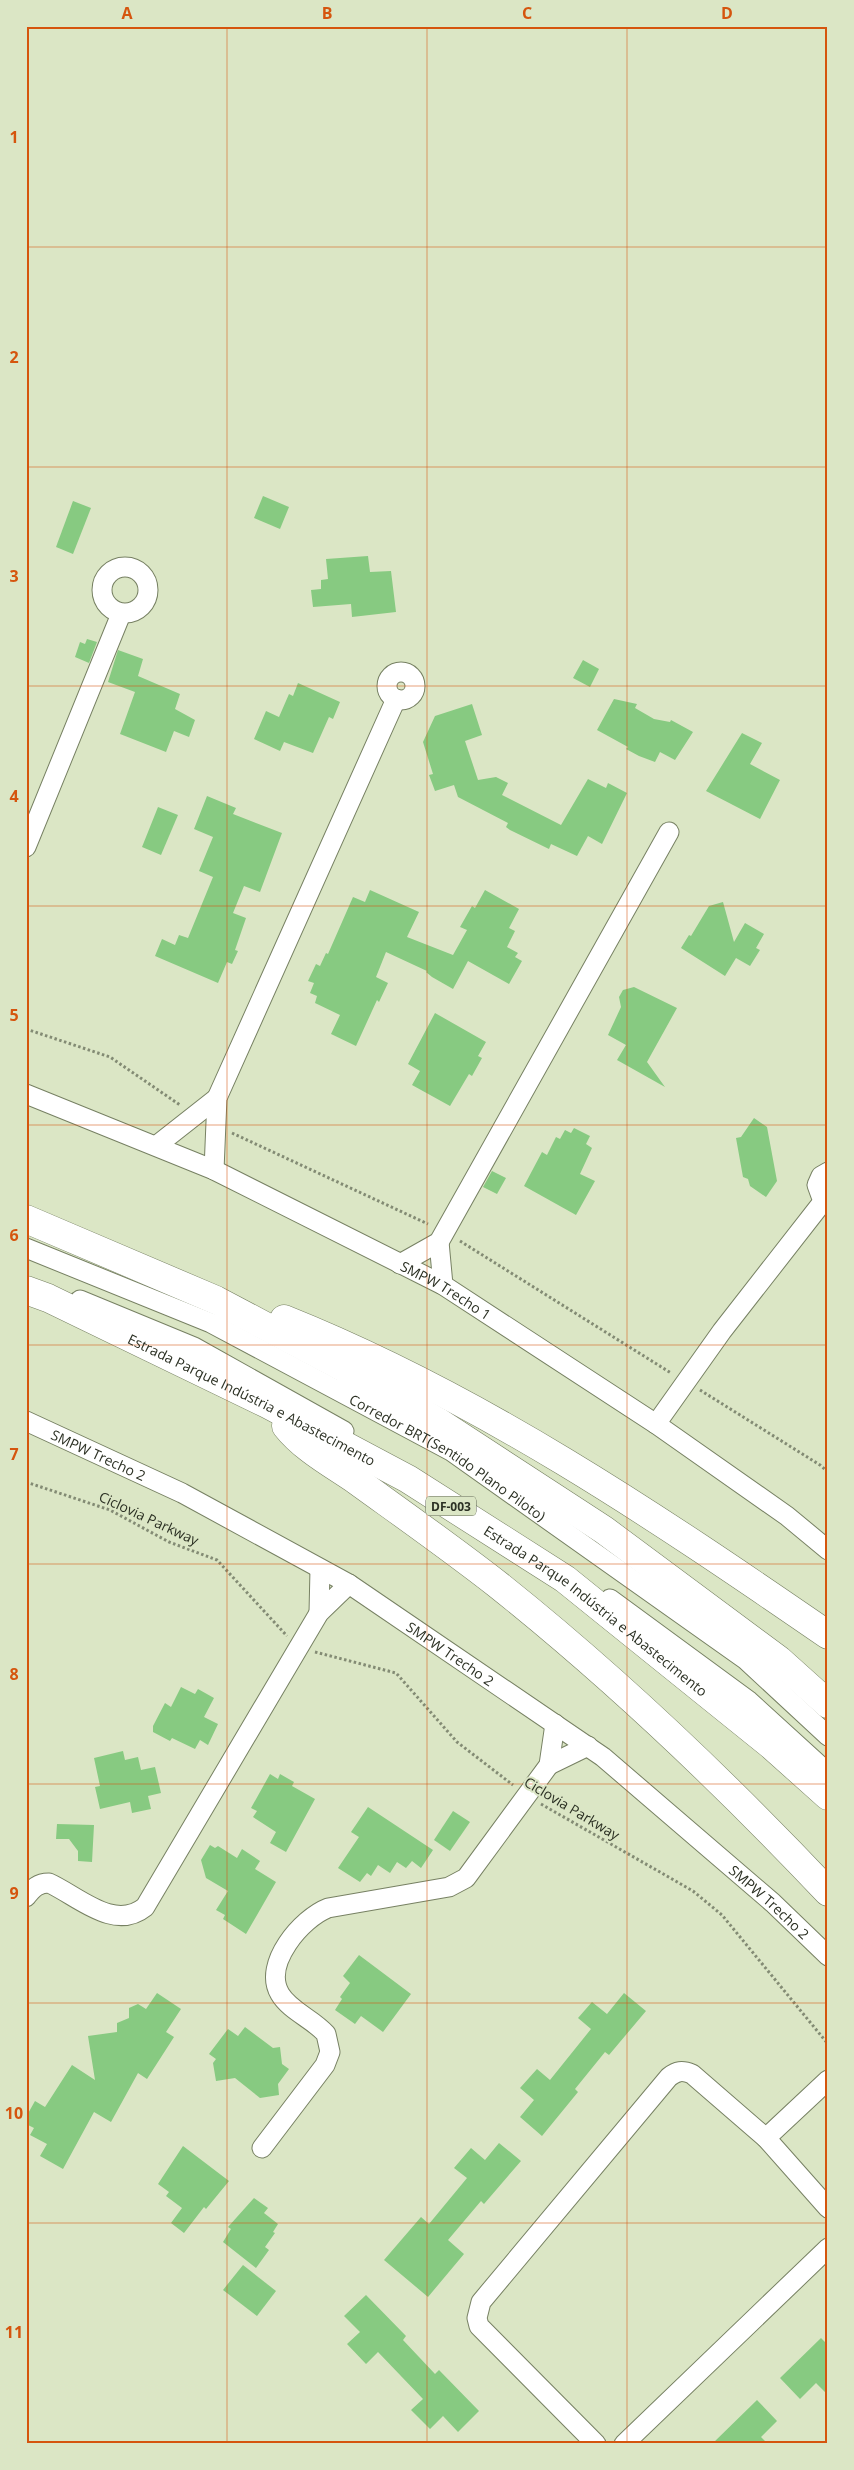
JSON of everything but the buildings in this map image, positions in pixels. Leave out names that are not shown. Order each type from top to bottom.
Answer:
[{"type":"highway","points":[[26,1219],[216,1300],[344,1368],[440,1423],[604,1530],[779,1660],[828,1704]]},
{"type":"highway","name":"Estrada Parque Indústria e Abastecimento","points":[[26,1290],[48,1298],[268,1404],[408,1479],[565,1579],[771,1745],[828,1796]]},
{"type":"highway","points":[[216,1300],[274,1315],[337,1340],[545,1449],[665,1523],[828,1635]]},
{"type":"highway","points":[[268,1404],[292,1433],[435,1536],[616,1682],[703,1764],[828,1892]]},
{"type":"street","points":[[26,847],[120,614]]},
{"type":"street","points":[[214,1170],[217,1098],[396,700]]},
{"type":"street","points":[[400,1264],[439,1242],[669,832]]},
{"type":"street","name":"SMPW Trecho 1","points":[[26,1094],[214,1170],[443,1285],[656,1424],[787,1516],[828,1550]]},
{"type":"street","points":[[156,1146],[217,1098]]},
{"type":"street","points":[[656,1424],[722,1331],[827,1199],[821,1196],[817,1186],[821,1176],[828,1172]]},
{"type":"street","points":[[439,1242],[443,1285]]},
{"type":"street","name":"Corredor BRT(Sentido Plano Piloto)","points":[[26,1248],[211,1323],[451,1452],[746,1660],[828,1736]]},
{"type":"street","points":[[26,1278],[194,1347],[321,1417],[487,1519],[580,1577],[750,1702],[828,1773]]},
{"type":"street","name":"SMPW Trecho 2","points":[[26,1421],[182,1493],[349,1584],[588,1746],[774,1903],[828,1956]]},
{"type":"street","points":[[319,1612],[320,1569]]},
{"type":"street","points":[[26,1897],[33,1887],[42,1883],[49,1883],[114,1916],[126,1917],[136,1915],[145,1907],[319,1612],[349,1584]]},
{"type":"street","points":[[262,2148],[324,2065],[330,2052],[326,2034],[286,2002],[277,1988],[277,1965],[285,1946],[303,1924],[318,1912],[328,1908],[449,1887],[458,1884],[466,1878],[549,1765],[556,1724]]},
{"type":"street","points":[[549,1765],[588,1746]]},
{"type":"street","points":[[596,2444],[479,2326],[477,2318],[481,2302],[669,2077],[676,2072],[684,2071],[692,2074],[766,2138],[828,2208]]},
{"type":"street","points":[[766,2138],[828,2080]]},
{"type":"street","points":[[624,2444],[828,2248]]},
{"type":"path","name":"Ciclovia Parkway","points":[[26,1482],[110,1510],[169,1542],[217,1560],[298,1647],[396,1673],[457,1742],[527,1797],[693,1891],[722,1915],[828,2044]]}]
